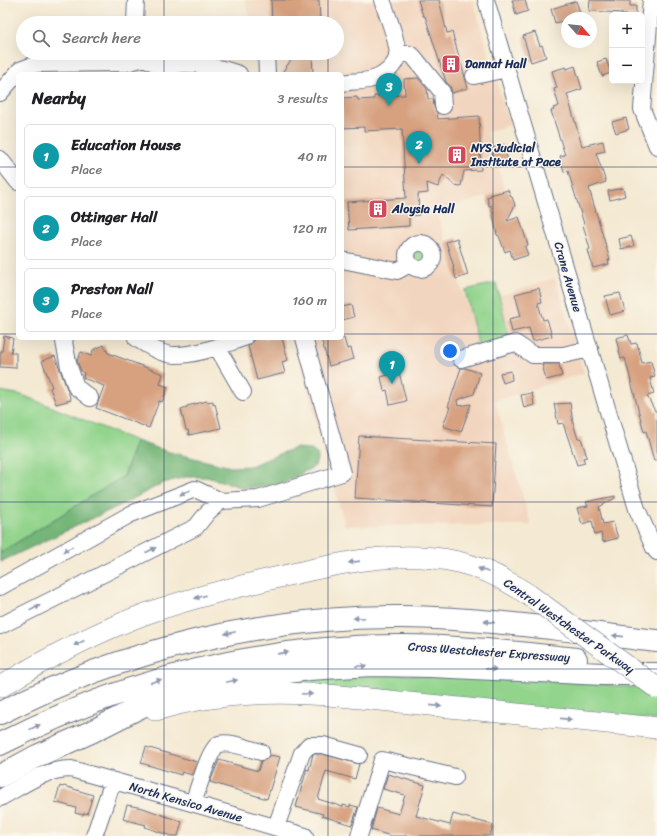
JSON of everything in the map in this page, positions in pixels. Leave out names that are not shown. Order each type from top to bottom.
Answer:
[{"type":"highway","points":[[0,713],[86,674],[156,651],[240,631],[294,624],[360,618],[442,618],[657,641]]},
{"type":"highway","name":"Cross Westchester Expressway","points":[[0,744],[60,716],[133,688],[208,667],[284,653],[362,646],[440,647],[511,652],[657,667]]},
{"type":"highway","points":[[0,776],[152,701],[194,689],[238,679],[309,669],[371,665],[431,666],[603,674],[657,674]]},
{"type":"main road","name":"Central Westchester Parkway","points":[[0,687],[75,645],[148,613],[242,585],[341,564],[378,559],[411,557],[458,562],[497,575],[529,595],[657,688]]},
{"type":"main road","points":[[91,732],[165,707],[181,704],[236,695],[300,693],[657,728]]},
{"type":"street","points":[[135,16],[136,0]]},
{"type":"street","points":[[344,83],[376,78],[384,74],[393,65],[397,57],[397,48],[382,0]]},
{"type":"street","name":"Crane Avenue","points":[[486,0],[637,509],[657,552]]},
{"type":"street","points":[[651,0],[650,110],[657,146]]},
{"type":"street","points":[[397,54],[409,54],[413,56],[442,92],[443,106]]},
{"type":"street","points":[[18,72],[36,64],[121,69],[134,60]]},
{"type":"street","points":[[150,60],[160,66],[160,70],[184,64],[206,66],[232,72]]},
{"type":"street","points":[[266,60],[267,72]]},
{"type":"street","points":[[474,76],[507,69]]},
{"type":"street","points":[[0,93],[16,75]]},
{"type":"street","points":[[0,158],[16,160]]},
{"type":"street","points":[[0,158],[16,179]]},
{"type":"street","points":[[344,260],[396,271],[410,264]]},
{"type":"street","points":[[64,340],[69,367],[76,387],[90,398]]},
{"type":"street","points":[[139,340],[150,348],[174,355],[197,345],[217,347],[238,340]]},
{"type":"street","points":[[0,587],[131,514],[196,489],[221,500],[258,499],[342,473],[305,340]]},
{"type":"street","points":[[461,359],[515,343],[533,355],[563,356],[590,349]]},
{"type":"street","points":[[217,347],[243,392]]},
{"type":"street","points":[[0,626],[196,527],[208,512],[221,500]]},
{"type":"street","points":[[193,803],[210,754],[215,746],[224,743],[261,752]]},
{"type":"street","points":[[276,827],[302,753],[309,745],[323,745],[359,755]]},
{"type":"street","points":[[359,836],[382,760],[455,777]]},
{"type":"street","name":"North Kensico Avenue","points":[[0,798],[49,772],[62,769],[79,771],[305,836]]},
{"type":"street","points":[[94,836],[112,781]]},
{"type":"shaded area","points":[[245,0],[473,0],[510,125],[487,132],[505,191],[436,212],[467,306],[555,278],[584,373],[495,401],[531,525],[345,526],[294,340],[344,340],[344,72],[262,72],[259,60],[344,60],[344,16],[248,16]]},
{"type":"green space","points":[[418,248],[424,248],[429,253],[427,262],[424,264],[418,264],[413,259],[413,253]]},
{"type":"green space","points":[[496,283],[510,340],[479,348],[465,290]]},
{"type":"green space","points":[[0,391],[22,395],[136,441],[124,476],[0,553]]},
{"type":"green space","points":[[136,441],[169,452],[231,467],[250,466],[295,448],[310,449],[318,455],[315,466],[282,484],[244,488],[207,477],[185,477],[163,483],[123,504],[0,562],[0,553],[124,476]]},
{"type":"green space","points":[[336,673],[534,678],[643,688],[657,698],[657,720],[247,686]]},
{"type":"building","points":[[271,0],[319,0],[320,16],[272,16]]},
{"type":"building","name":"Dannat Hall","points":[[418,0],[439,0],[447,33],[452,32],[468,88],[452,93],[450,86],[446,82],[425,16],[423,16]]},
{"type":"building","points":[[512,0],[525,0],[528,11],[516,15]]},
{"type":"building","points":[[590,0],[630,1],[630,6],[636,6],[636,12],[589,11]]},
{"type":"building","points":[[576,1],[580,12],[561,12],[561,22],[555,23],[551,9]]},
{"type":"building","points":[[535,32],[546,57],[531,62],[523,36]]},
{"type":"building","points":[[606,59],[609,67],[609,74],[602,76],[597,62]]},
{"type":"building","points":[[291,60],[312,60],[313,72],[282,72]]},
{"type":"building","points":[[575,66],[582,89],[567,94],[582,146],[603,141],[605,151],[596,153],[606,182],[589,188],[610,260],[608,260],[609,264],[593,268],[588,250],[590,249],[583,225],[584,224],[568,171],[564,172],[560,156],[565,155],[551,111],[554,110],[553,108],[559,106],[554,89],[557,88],[552,71],[566,67],[567,69]]},
{"type":"building","points":[[418,78],[427,89],[428,99],[433,99],[438,119],[479,116],[481,170],[464,171],[461,186],[454,185],[443,175],[438,187],[427,183],[428,193],[418,194],[419,215],[409,216],[409,226],[349,230],[347,202],[406,198],[402,129],[364,131],[364,127],[344,128],[344,98],[357,97],[358,100],[374,99],[374,96],[405,95],[404,79]]},
{"type":"building","points":[[626,118],[629,129],[616,133],[612,122]]},
{"type":"building","points":[[504,145],[509,164],[496,167],[491,148]]},
{"type":"building","points":[[623,188],[625,196],[610,200],[608,191]]},
{"type":"building","points":[[508,190],[515,205],[507,221],[519,217],[528,245],[525,247],[528,255],[513,260],[510,250],[505,252],[499,236],[497,235],[491,205],[489,206],[487,197]]},
{"type":"building","points":[[631,236],[634,246],[621,249],[619,239]]},
{"type":"building","points":[[457,238],[468,275],[456,279],[454,267],[446,242]]},
{"type":"building","points":[[539,288],[542,302],[538,303],[543,320],[547,319],[552,336],[533,341],[529,328],[512,332],[509,319],[521,316],[515,294]]},
{"type":"building","points":[[620,293],[625,311],[610,315],[605,296]]},
{"type":"building","points":[[351,305],[354,317],[344,320],[344,307]]},
{"type":"building","points":[[628,335],[631,344],[637,343],[642,363],[651,361],[655,377],[650,378],[654,394],[647,396],[655,411],[657,411],[657,460],[654,461],[646,431],[644,432],[625,358],[621,359],[616,338]]},
{"type":"building","points":[[4,336],[13,338],[11,353],[16,353],[16,368],[0,367],[0,352],[2,352]]},
{"type":"building","points":[[344,338],[347,349],[351,348],[354,359],[329,366],[322,340],[344,340]]},
{"type":"building","points":[[253,340],[283,340],[288,360],[282,362],[285,373],[257,380],[248,346]]},
{"type":"building","points":[[104,345],[108,353],[163,374],[160,384],[168,387],[162,402],[159,401],[149,428],[96,408],[104,386],[83,378],[84,373],[81,371],[77,361],[81,352],[91,356],[93,350]]},
{"type":"building","points":[[55,356],[71,400],[56,404],[50,388],[52,387],[42,361]]},
{"type":"building","points":[[542,364],[559,364],[562,376],[546,380]]},
{"type":"building","points":[[461,368],[480,373],[474,394],[457,400],[458,406],[471,404],[461,432],[443,426]]},
{"type":"building","points":[[511,371],[512,380],[503,383],[500,373]]},
{"type":"building","points":[[399,372],[406,401],[390,405],[387,390],[384,391],[381,377]]},
{"type":"building","points":[[532,393],[534,405],[524,408],[521,395]]},
{"type":"building","points":[[207,401],[213,401],[213,405],[215,404],[221,428],[189,435],[188,430],[186,430],[181,409]]},
{"type":"building","points":[[570,403],[573,423],[578,439],[581,438],[587,457],[583,458],[585,463],[577,465],[563,423],[558,424],[554,404]]},
{"type":"building","points":[[359,436],[496,444],[492,507],[355,498]]},
{"type":"building","points":[[615,496],[615,498],[599,507],[603,524],[613,522],[618,538],[603,542],[601,533],[595,535],[592,521],[582,524],[577,508],[588,506],[586,502]]},
{"type":"building","points":[[146,747],[197,762],[192,775],[182,772],[181,775],[141,763]]},
{"type":"building","points":[[313,754],[322,754],[359,764],[355,779],[326,771],[318,799],[343,807],[343,805],[350,807],[350,805],[358,807],[352,825],[322,816],[323,814],[296,807],[306,769],[309,770]]},
{"type":"building","points":[[270,755],[280,757],[267,799],[210,782],[219,760],[258,771],[261,761],[267,759]]},
{"type":"building","points":[[388,774],[425,785],[416,816],[450,825],[453,814],[493,825],[490,836],[391,836],[371,830],[377,808],[399,814],[405,795],[383,789]]},
{"type":"building","points":[[60,786],[93,795],[87,814],[84,813],[83,815],[75,813],[76,808],[55,802]]},
{"type":"building","points":[[127,805],[143,808],[182,822],[178,836],[171,836],[145,827],[146,825],[123,819]]},
{"type":"place","name":"Dannat Hall","points":[[451,64]]},
{"type":"place","name":"Preston Nall","points":[[389,106]]},
{"type":"place","name":"NYS Judicial Institute at Pace","points":[[457,155]]},
{"type":"place","name":"Ottinger Hall","points":[[419,164]]},
{"type":"place","name":"Aloysia Hall","points":[[378,209]]},
{"type":"place","name":"Education House","points":[[392,384]]}]
